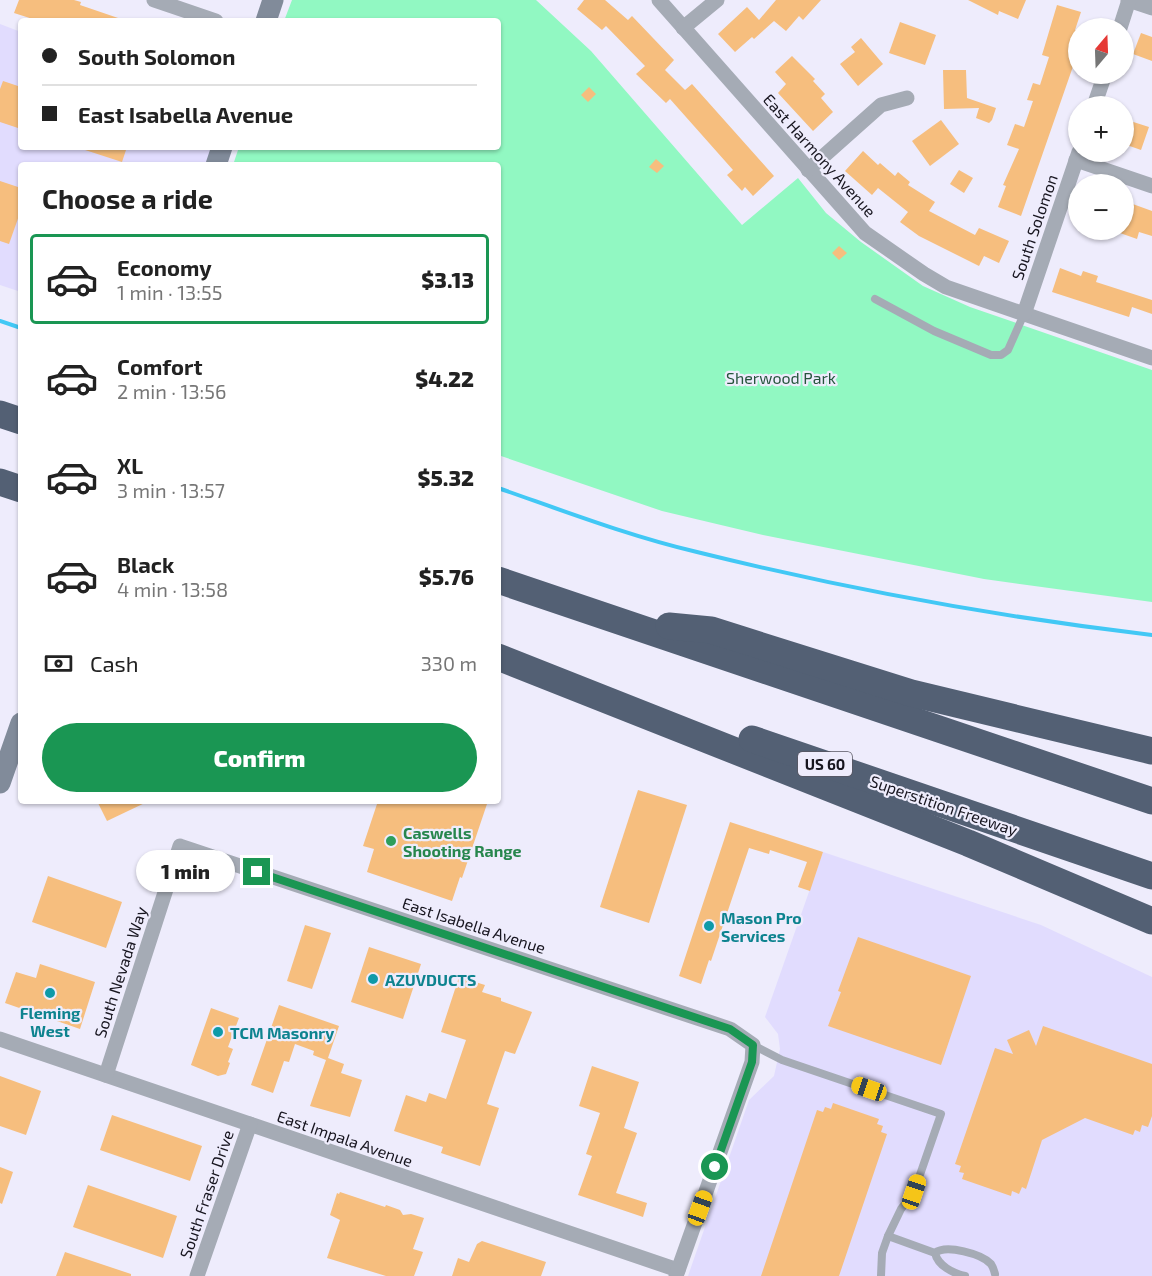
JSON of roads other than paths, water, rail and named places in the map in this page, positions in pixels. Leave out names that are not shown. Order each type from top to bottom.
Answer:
[{"type":"highway","points":[[0,414],[18,420]]},
{"type":"highway","points":[[0,482],[18,488]]},
{"type":"highway","points":[[501,581],[1152,801]]},
{"type":"highway","points":[[626,622],[711,630],[911,693],[1152,752]]},
{"type":"highway","points":[[501,655],[968,843],[1152,921]]},
{"type":"highway","name":"Superstition Freeway","points":[[501,655],[1152,876]]},
{"type":"street","points":[[267,18],[273,0]]},
{"type":"street","name":"East Harmony Avenue","points":[[659,0],[865,233],[946,287],[1152,358]]},
{"type":"street","points":[[683,28],[717,0]]},
{"type":"street","points":[[1123,18],[1129,0],[1152,8]]},
{"type":"street","points":[[164,2],[208,18]]},
{"type":"street","points":[[808,170],[881,105],[907,98]]},
{"type":"street","name":"South Solomon","points":[[1024,314],[1075,162]]},
{"type":"street","points":[[1092,162],[1152,186]]},
{"type":"street","points":[[0,783],[18,732]]},
{"type":"street","name":"East Isabella Avenue","points":[[180,846],[730,1029],[753,1045]]},
{"type":"street","name":"South Nevada Way","points":[[106,1075],[180,846]]},
{"type":"street","name":"East Impala Avenue","points":[[0,1040],[250,1124],[677,1273]]},
{"type":"street","points":[[677,1273],[752,1062],[753,1045]]},
{"type":"street","name":"South Fraser Drive","points":[[197,1276],[250,1124]]},
{"type":"lane","points":[[874,299],[934,331],[991,355],[1001,355],[1008,350],[1024,314]]},
{"type":"lane","points":[[753,1045],[782,1060],[941,1114],[914,1192],[901,1209],[888,1236],[882,1253],[881,1276]]},
{"type":"lane","points":[[888,1236],[935,1253]]},
{"type":"lane","points":[[935,1253],[951,1249],[966,1252],[991,1264],[996,1275]]},
{"type":"lane","points":[[935,1253],[936,1259],[943,1266],[965,1276]]},
{"type":"waterway","points":[[0,321],[18,327]]},
{"type":"waterway","points":[[501,489],[597,523],[672,546],[809,578],[980,611],[1152,635]]},
{"type":"place","name":"Caswells Shooting Range","points":[[391,841]]},
{"type":"place","name":"Mason Pro Services","points":[[709,926]]},
{"type":"place","name":"AZUVDUCTS","points":[[373,979]]},
{"type":"place","name":"Fleming West","points":[[50,993]]},
{"type":"place","name":"TCM Masonry","points":[[218,1032]]},
{"type":"park label","name":"Sherwood Park","points":[[781,377]]}]
